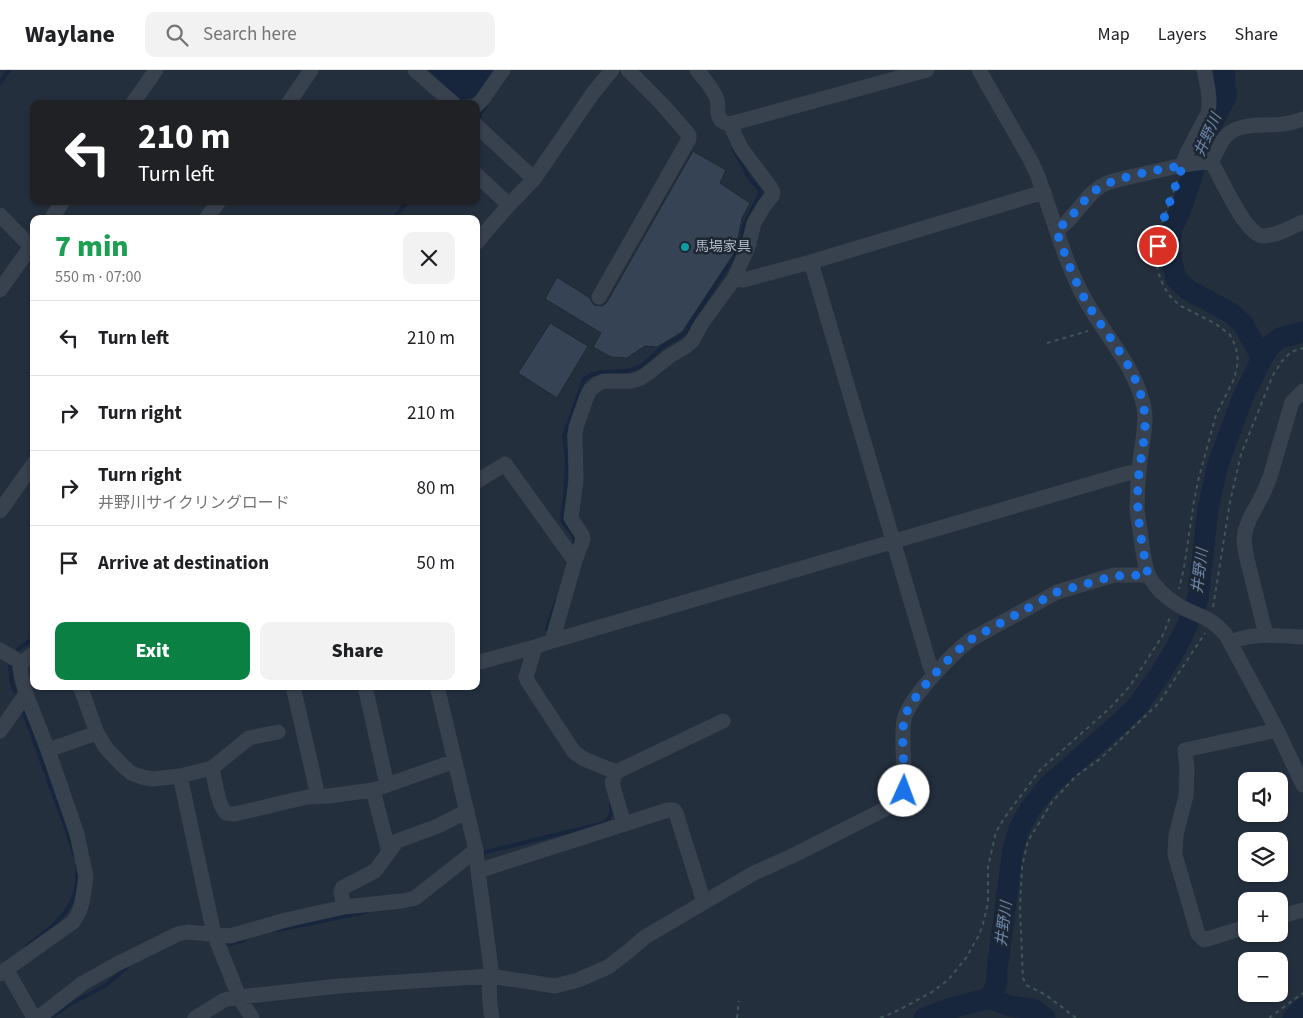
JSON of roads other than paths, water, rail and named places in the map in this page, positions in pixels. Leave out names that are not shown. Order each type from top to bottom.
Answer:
[{"type":"street","points":[[135,100],[156,70]]},
{"type":"street","points":[[291,100],[311,70]]},
{"type":"street","points":[[415,70],[450,100]]},
{"type":"street","points":[[480,102],[503,70]]},
{"type":"street","points":[[480,238],[509,204],[534,179],[593,93],[612,70]]},
{"type":"street","points":[[599,297],[689,139],[689,135],[662,104],[628,70]]},
{"type":"street","points":[[697,70],[714,93],[717,100],[718,115],[721,120],[724,123],[730,124],[927,70]]},
{"type":"street","points":[[979,70],[1031,161],[1077,284],[1100,324],[1128,366],[1138,389],[1144,409],[1137,511],[1148,575],[1174,612],[1208,619],[1220,628],[1230,642],[1277,730],[1303,784]]},
{"type":"street","points":[[1185,165],[1186,155],[1208,113],[1210,98],[1204,70]]},
{"type":"street","points":[[435,100],[436,88]]},
{"type":"street","points":[[1056,230],[1067,222],[1091,194],[1101,186],[1125,178],[1209,161],[1214,157],[1222,140],[1228,133],[1236,129],[1249,126],[1286,124],[1303,119]]},
{"type":"street","points":[[552,641],[583,540],[582,535],[571,518],[576,480],[575,435],[586,396],[597,384],[604,381],[630,381],[641,378],[692,341],[702,323],[734,278],[748,247],[754,223],[772,196],[771,188],[741,148],[730,124]]},
{"type":"street","points":[[480,129],[534,179]]},
{"type":"street","points":[[1209,161],[1240,215],[1257,234],[1262,236],[1274,234],[1303,222]]},
{"type":"street","points":[[480,178],[509,204]]},
{"type":"street","points":[[734,278],[743,280],[811,262],[1044,192]]},
{"type":"street","points":[[0,215],[30,244]]},
{"type":"street","points":[[0,290],[30,251]]},
{"type":"street","points":[[811,262],[930,666],[934,674]]},
{"type":"street","points":[[1266,635],[1247,559],[1244,542],[1245,531],[1270,477],[1292,402],[1303,390]]},
{"type":"street","points":[[480,480],[505,464],[575,561]]},
{"type":"street","points":[[0,511],[30,469]]},
{"type":"street","points":[[480,662],[893,540],[1128,473],[1139,473]]},
{"type":"street","points":[[196,1018],[224,1000],[239,997],[339,986],[490,976],[555,986],[578,980],[608,967],[645,937],[754,873],[826,839],[892,805],[899,799],[904,791],[905,783],[903,730],[905,715],[934,674],[959,648],[970,640],[1057,592],[1114,576],[1148,575]]},
{"type":"street","points":[[1230,642],[1240,638],[1266,635],[1303,637]]},
{"type":"street","points":[[535,647],[526,677],[538,698],[574,752],[584,759],[616,772]]},
{"type":"street","points":[[0,650],[22,663]]},
{"type":"street","points":[[30,656],[22,663],[20,669],[26,694],[48,750],[77,834],[86,876],[82,903],[73,922],[3,971],[36,1018],[82,983],[178,934],[188,932],[230,936],[286,920],[344,907],[415,898],[476,850]]},
{"type":"street","points":[[81,690],[97,733],[106,748],[131,773],[142,777],[153,779],[180,776],[212,768],[249,738],[278,732]]},
{"type":"street","points":[[294,690],[318,796]]},
{"type":"street","points":[[366,690],[390,852]]},
{"type":"street","points":[[438,690],[476,850],[491,969],[488,983],[492,1018]]},
{"type":"street","points":[[0,731],[26,694]]},
{"type":"street","points":[[624,824],[612,783],[616,772],[723,721]]},
{"type":"street","points":[[1238,929],[1204,940],[1198,934],[1175,855],[1176,835],[1186,796],[1187,768],[1185,750],[1277,730]]},
{"type":"street","points":[[48,750],[97,733]]},
{"type":"street","points":[[212,768],[221,806],[224,812],[234,814],[307,797],[338,795],[380,788],[455,761]]},
{"type":"street","points":[[180,776],[214,934],[239,997],[252,1018]]},
{"type":"street","points":[[478,870],[668,810],[674,810],[705,902]]},
{"type":"street","points":[[344,907],[342,888],[376,871],[397,841],[438,826],[467,811]]},
{"type":"street","points":[[1288,914],[1303,910]]},
{"type":"water","points":[[428,70],[495,70],[476,97],[460,100]]},
{"type":"waterway","points":[[0,83],[9,70]]},
{"type":"waterway","name":"井野川","points":[[1224,70],[1226,97],[1202,143],[1182,207],[1172,228],[1169,250],[1176,279],[1188,290],[1231,313],[1243,324],[1262,358]]},
{"type":"waterway","points":[[480,114],[487,104]]},
{"type":"waterway","points":[[574,544],[575,540],[563,522],[562,514],[565,499],[567,458],[564,436],[584,379],[595,374],[635,369],[657,351],[685,333],[734,257],[745,223],[761,192],[748,176],[734,150]]},
{"type":"waterway","points":[[396,215],[405,205]]},
{"type":"waterway","name":"井野川","points":[[990,998],[997,983],[997,970],[1013,849],[1019,829],[1030,809],[1049,785],[1138,705],[1175,650],[1198,598],[1208,509],[1218,464],[1243,397],[1262,358],[1271,345],[1280,338],[1303,332]]},
{"type":"waterway","points":[[547,629],[556,601]]},
{"type":"waterway","points":[[18,649],[30,641]]},
{"type":"waterway","points":[[10,667],[15,691]]},
{"type":"waterway","points":[[23,710],[74,854]]},
{"type":"waterway","points":[[482,853],[604,823],[611,815],[611,804]]},
{"type":"waterway","points":[[27,946],[57,922],[71,904],[77,881],[77,866]]},
{"type":"waterway","points":[[278,930],[366,912]]},
{"type":"waterway","points":[[223,943],[230,944],[244,940]]},
{"type":"waterway","points":[[50,1018],[70,1004],[105,986],[127,967]]},
{"type":"waterway","points":[[990,998],[1010,1006],[1033,1009],[1045,1018]]},
{"type":"waterway","name":"井野川","points":[[924,1018],[948,1009],[990,998]]},
{"type":"waterway","points":[[1293,1018],[1303,1008]]},
{"type":"place","name":"馬場家具","points":[[685,247]]}]
